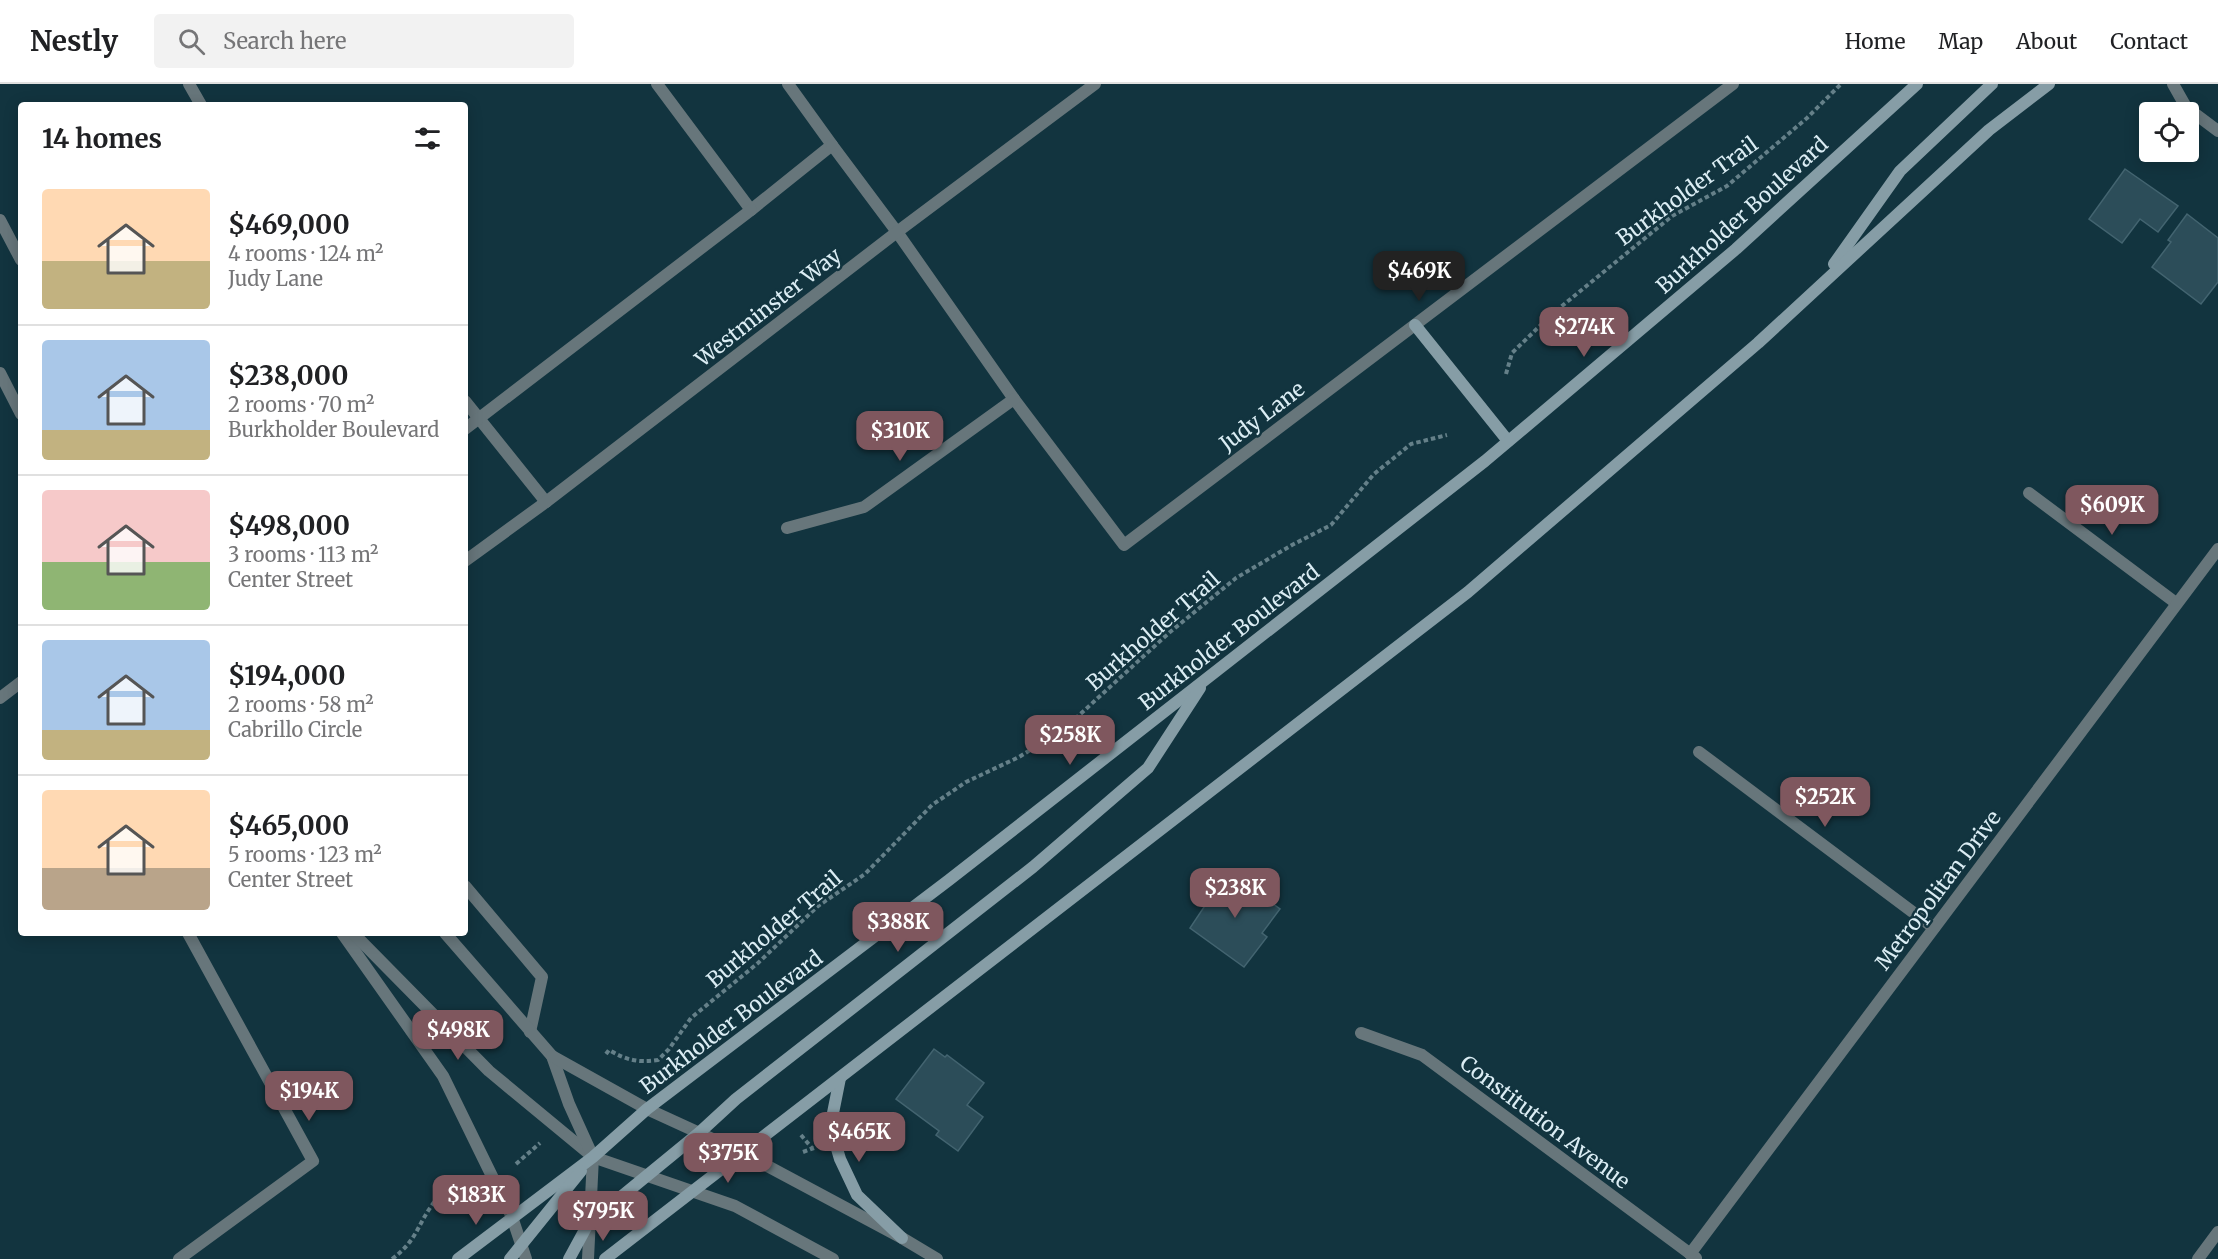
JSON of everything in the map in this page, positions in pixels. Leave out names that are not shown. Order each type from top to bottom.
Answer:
[{"type":"main road","name":"Burkholder Boulevard","points":[[458,1259],[593,1157],[647,1109],[949,880],[1206,680],[1508,441],[1736,249],[1917,84]]},
{"type":"main road","points":[[1822,283],[1900,171],[1992,84]]},
{"type":"main road","points":[[605,1259],[1468,592],[1758,343],[1989,130],[2049,84]]},
{"type":"main road","points":[[1415,325],[1508,441]]},
{"type":"main road","points":[[569,1259],[588,1224],[699,1133],[736,1099],[1033,867],[1148,768],[1206,680]]},
{"type":"main road","points":[[840,1078],[833,1113],[835,1142],[840,1159],[857,1195],[902,1238]]},
{"type":"main road","points":[[510,1259],[593,1157]]},
{"type":"street","points":[[189,84],[199,102]]},
{"type":"street","points":[[657,84],[751,210]]},
{"type":"street","name":"Judy Lane","points":[[788,84],[897,232],[1014,399],[1124,545],[1733,84]]},
{"type":"street","name":"Westminster Way","points":[[468,559],[1095,84]]},
{"type":"street","points":[[2173,84],[2186,107],[2218,131]]},
{"type":"street","points":[[468,427],[751,210],[832,145]]},
{"type":"street","points":[[0,220],[18,254]]},
{"type":"street","points":[[0,373],[18,408]]},
{"type":"street","points":[[787,528],[864,507],[1014,399]]},
{"type":"street","points":[[468,405],[546,502]]},
{"type":"street","points":[[2029,493],[2176,603]]},
{"type":"street","name":"Metropolitan Drive","points":[[1694,1256],[1934,928],[2218,549]]},
{"type":"street","points":[[0,698],[18,684]]},
{"type":"street","points":[[1699,752],[1934,928]]},
{"type":"street","points":[[468,890],[542,977],[530,1032]]},
{"type":"street","points":[[180,1259],[313,1161],[191,936]]},
{"type":"street","points":[[344,936],[443,1076],[512,1216],[526,1259]]},
{"type":"street","points":[[356,936],[489,1071],[593,1157],[735,1206],[833,1259]]},
{"type":"street","points":[[448,936],[552,1056],[647,1109],[743,1153],[937,1259]]},
{"type":"street","name":"Constitution Avenue","points":[[1361,1033],[1422,1055],[1694,1256]]},
{"type":"street","points":[[552,1056],[569,1104],[593,1157],[588,1259]]},
{"type":"street","points":[[2198,1259],[2218,1232]]},
{"type":"path","name":"Burkholder Trail","points":[[1506,374],[1512,353],[1551,315],[1672,216],[1727,186],[1808,118],[1840,84]]},
{"type":"path","name":"Burkholder Trail","points":[[606,1054],[609,1050],[632,1061],[658,1060],[669,1049],[691,1017],[758,963],[818,906],[865,874],[932,806],[966,782],[1019,757],[1064,729],[1170,632],[1236,578],[1330,525],[1374,474],[1411,444],[1447,435]]},
{"type":"path","points":[[801,1135],[812,1149]]},
{"type":"path","points":[[516,1164],[541,1143]]},
{"type":"path","points":[[392,1259],[414,1239],[425,1213],[436,1200],[468,1200],[473,1194]]},
{"type":"building","points":[[2125,169],[2178,206],[2158,232],[2140,219],[2122,243],[2089,219]]},
{"type":"building","points":[[2187,214],[2218,238],[2218,282],[2201,304],[2152,267],[2171,242],[2168,240]]},
{"type":"building","points":[[1228,871],[1280,909],[1262,933],[1267,937],[1244,967],[1190,928]]},
{"type":"building","points":[[934,1049],[945,1057],[947,1055],[984,1083],[967,1105],[983,1117],[958,1151],[936,1135],[939,1131],[896,1099]]}]
